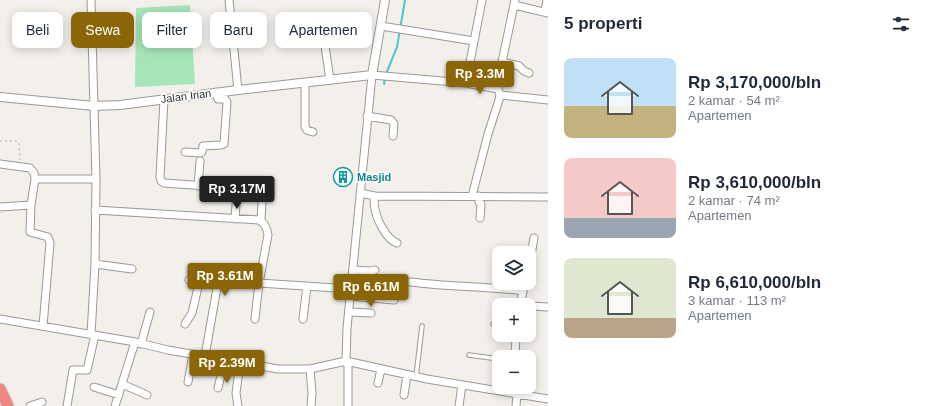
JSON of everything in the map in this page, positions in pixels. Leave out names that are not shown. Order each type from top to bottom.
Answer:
[{"type":"highway","points":[[0,389],[8,406]]},
{"type":"street","points":[[67,406],[73,370],[87,370],[93,335],[96,180],[91,0]]},
{"type":"street","points":[[230,0],[238,90]]},
{"type":"street","points":[[348,406],[347,328],[350,293],[385,0]]},
{"type":"street","points":[[466,83],[482,0]]},
{"type":"street","points":[[480,218],[481,204],[476,196],[486,140],[498,105],[502,62],[515,2],[546,12],[547,0]]},
{"type":"street","points":[[381,26],[474,41]]},
{"type":"street","points":[[325,48],[330,80]]},
{"type":"street","points":[[502,62],[519,66],[524,71],[529,73]]},
{"type":"street","points":[[376,75],[466,83],[499,92],[548,100]]},
{"type":"street","name":"Jalan Irian","points":[[0,97],[94,106],[376,75]]},
{"type":"street","points":[[305,83],[305,127],[307,130],[313,132]]},
{"type":"street","points":[[185,152],[200,153],[202,152],[203,146],[221,146],[224,144],[227,102],[225,99],[218,99],[216,92]]},
{"type":"street","points":[[164,99],[160,180],[164,183],[235,188],[237,190],[235,219]]},
{"type":"street","points":[[371,116],[384,118],[393,122],[393,136]]},
{"type":"street","points":[[198,186],[200,161]]},
{"type":"street","points":[[0,164],[30,168],[34,174],[35,179],[31,206],[30,232],[48,238],[50,243],[43,326]]},
{"type":"street","points":[[35,179],[96,180]]},
{"type":"street","points":[[362,193],[374,196],[548,197]]},
{"type":"street","points":[[374,196],[375,209],[384,232],[391,240],[397,243]]},
{"type":"street","points":[[260,221],[262,201]]},
{"type":"street","points":[[0,207],[31,206]]},
{"type":"street","points":[[95,210],[260,221],[266,228],[268,235],[259,282],[255,320]]},
{"type":"street","points":[[533,246],[534,238]]},
{"type":"street","points":[[95,264],[132,269]]},
{"type":"street","points":[[353,270],[375,270]]},
{"type":"street","points":[[189,280],[212,278],[216,279],[218,282],[205,356]]},
{"type":"street","points":[[185,324],[192,312],[200,279]]},
{"type":"street","points":[[259,282],[307,286],[394,300]]},
{"type":"street","points":[[411,282],[448,286],[492,287],[523,291],[522,298]]},
{"type":"street","points":[[304,318],[307,286]]},
{"type":"street","points":[[536,306],[548,307]]},
{"type":"street","points":[[116,406],[122,384],[150,312]]},
{"type":"street","points":[[349,312],[371,313]]},
{"type":"street","points":[[0,319],[287,370],[310,369],[347,362],[416,377],[492,389]]},
{"type":"street","points":[[188,382],[193,354]]},
{"type":"street","points":[[218,388],[225,359]]},
{"type":"street","points":[[238,406],[236,393],[240,362]]},
{"type":"street","points":[[310,369],[312,393],[311,406]]},
{"type":"street","points":[[378,383],[381,369]]},
{"type":"street","points":[[404,395],[407,375]]},
{"type":"street","points":[[122,384],[147,394]]},
{"type":"street","points":[[459,406],[462,385]]},
{"type":"street","points":[[94,388],[119,395]]},
{"type":"street","points":[[514,394],[516,406]]},
{"type":"street","points":[[526,394],[548,399]]},
{"type":"street","points":[[30,406],[42,402]]},
{"type":"lane","points":[[416,377],[422,326]]},
{"type":"lane","points":[[469,355],[492,358]]},
{"type":"path","points":[[0,141],[17,141],[19,143],[21,167]]},
{"type":"green space","points":[[190,5],[190,12],[142,12],[142,48],[193,48],[195,84],[135,87],[136,8]]},
{"type":"waterway","points":[[386,74],[397,47],[405,0]]},
{"type":"waterway","points":[[384,84],[385,78]]},
{"type":"place","name":"Masjid","points":[[343,177]]}]
